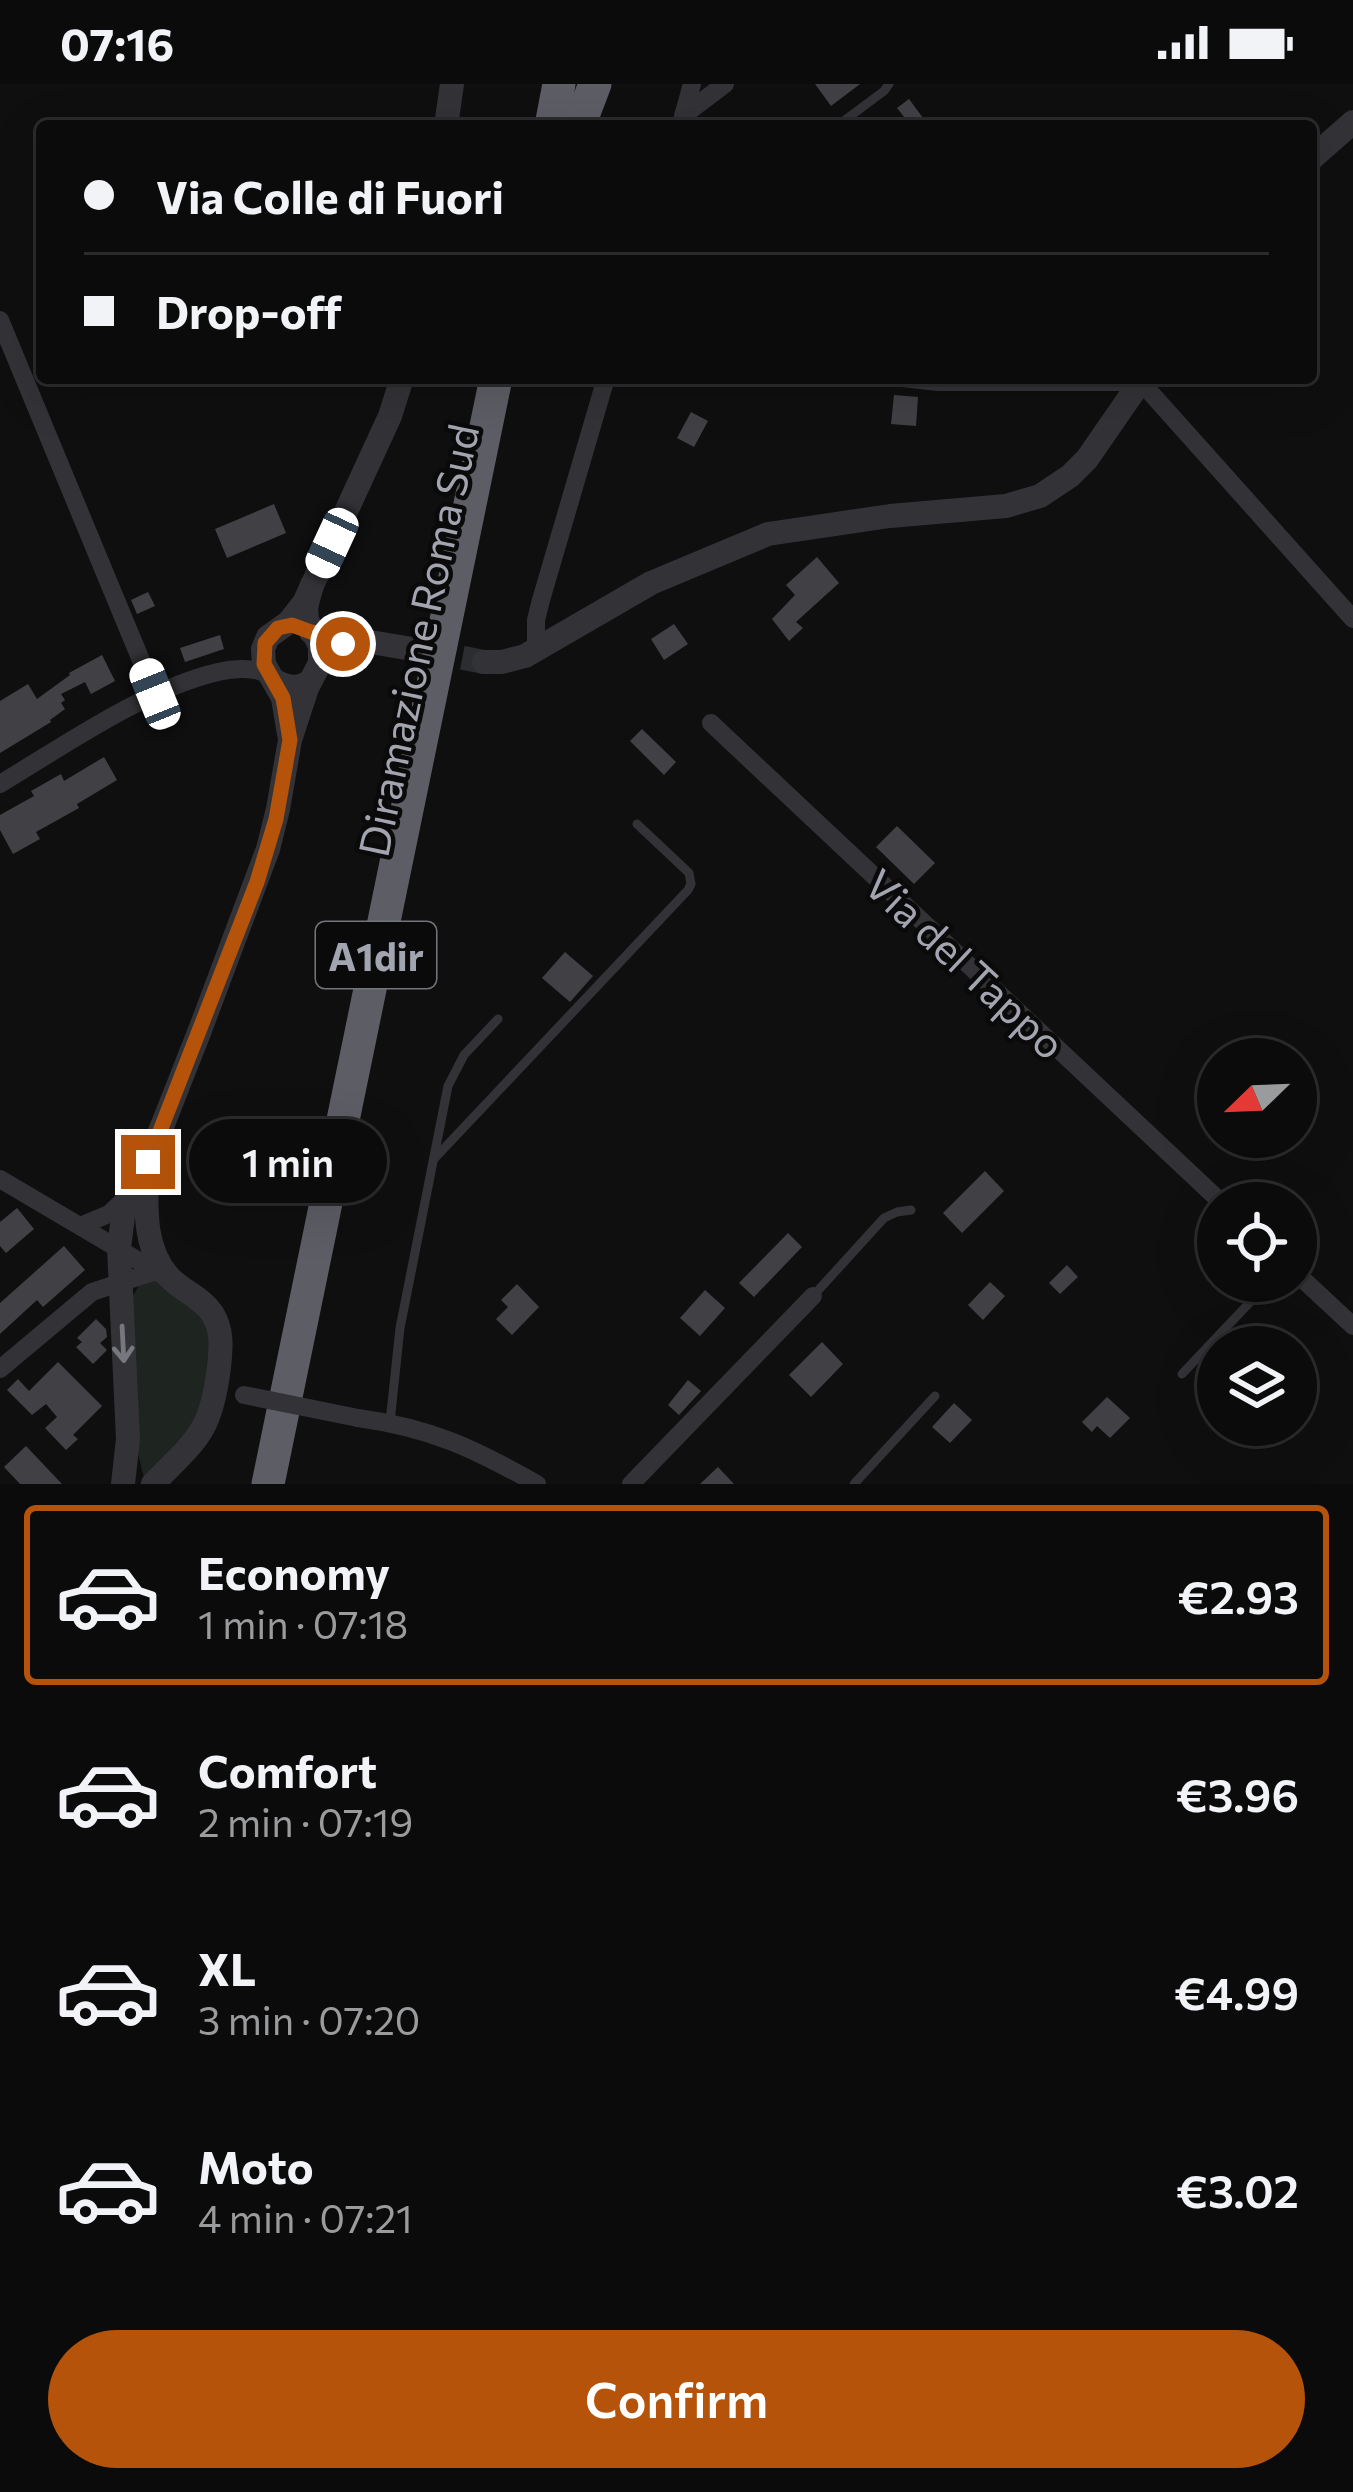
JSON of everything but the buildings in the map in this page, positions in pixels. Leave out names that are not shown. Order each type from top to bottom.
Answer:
[{"type":"highway","points":[[552,120],[559,84]]},
{"type":"highway","points":[[576,120],[580,84]]},
{"type":"highway","points":[[578,120],[595,84]]},
{"type":"highway","name":"Diramazione Roma Sud","points":[[268,1484],[495,384]]},
{"type":"highway","name":"Diramazione Roma Sud","points":[[290,1484],[516,384]]},
{"type":"street","points":[[447,120],[452,84]]},
{"type":"street","points":[[682,120],[692,84]]},
{"type":"street","points":[[683,120],[725,84]]},
{"type":"street","points":[[1317,154],[1353,122]]},
{"type":"street","points":[[0,320],[155,694]]},
{"type":"street","points":[[290,740],[283,698],[264,664],[263,649],[268,637],[299,611],[390,416],[400,384]]},
{"type":"street","points":[[536,650],[541,600],[604,384]]},
{"type":"street","points":[[484,662],[509,661],[536,650],[650,583],[768,534],[890,516],[1006,506],[1037,498],[1087,459],[1139,384]]},
{"type":"street","points":[[1146,384],[1353,619]]},
{"type":"street","points":[[141,1484],[128,1439],[120,1282],[125,1252],[123,1216],[138,1198],[264,862],[290,740],[318,668],[320,646],[306,612],[312,585]]},
{"type":"street","points":[[284,626],[424,651]]},
{"type":"street","points":[[0,784],[155,694],[232,669],[257,670],[278,681],[302,683],[338,646],[361,640]]},
{"type":"street","points":[[232,669],[263,649]]},
{"type":"street","name":"Via del Tappo","points":[[711,723],[1200,1182]]},
{"type":"street","points":[[0,1179],[164,1275],[204,1304],[217,1322],[221,1340],[212,1410],[202,1431],[153,1484]]},
{"type":"street","points":[[80,1226],[138,1198]]},
{"type":"street","points":[[138,1198],[164,1275]]},
{"type":"street","points":[[0,1340],[8,1362],[86,1296],[120,1282],[164,1275]]},
{"type":"street","points":[[1317,1293],[1353,1326]]},
{"type":"street","points":[[631,1484],[814,1296]]},
{"type":"street","points":[[216,1390],[424,1430],[463,1444],[537,1484]]},
{"type":"street","points":[[123,1484],[128,1439]]},
{"type":"lane","points":[[845,120],[890,84]]},
{"type":"lane","points":[[434,1159],[688,890],[689,873],[637,824]]},
{"type":"lane","points":[[389,1422],[400,1328],[450,1079],[464,1055],[498,1018]]},
{"type":"lane","points":[[814,1296],[884,1218],[911,1210]]},
{"type":"lane","points":[[1182,1374],[1250,1302]]},
{"type":"lane","points":[[854,1484],[935,1396]]},
{"type":"shaded area","points":[[150,1276],[199,1306],[213,1340],[201,1416],[145,1482],[135,1441],[132,1297]]},
{"type":"tunnel","points":[[427,651],[484,662]]},
{"type":"route","points":[[148,1162],[257,882],[276,819],[290,740],[283,698],[264,664],[265,643],[278,628],[292,625],[361,640],[343,644]]}]
